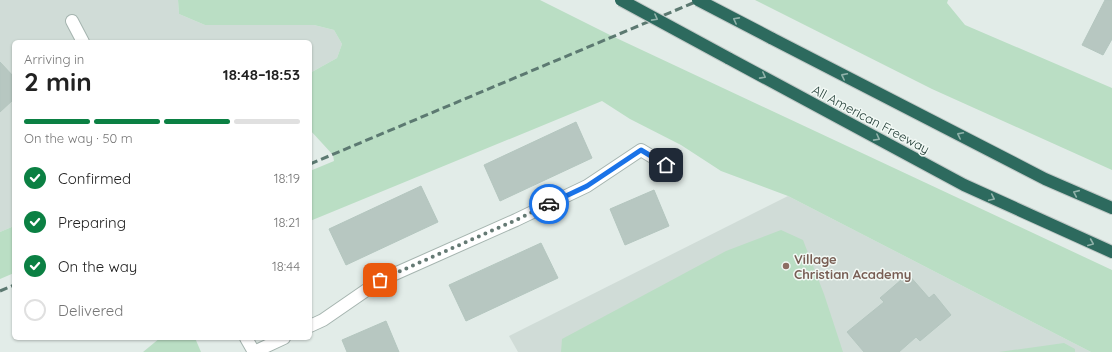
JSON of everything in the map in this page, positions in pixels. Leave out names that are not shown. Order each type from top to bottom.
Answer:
[{"type":"highway","name":"All American Freeway","points":[[621,0],[964,185],[1112,252]]},
{"type":"highway","name":"All American Freeway","points":[[698,0],[1045,179],[1112,208]]},
{"type":"street","points":[[72,21],[82,40]]},
{"type":"street","points":[[312,325],[323,320],[380,280],[516,220],[587,186],[641,150],[666,165]]},
{"type":"street","points":[[247,340],[254,352],[280,340]]},
{"type":"shaded area","points":[[0,0],[178,0],[179,14],[205,25],[314,25],[334,30],[342,44],[337,58],[312,72],[312,40],[12,40],[12,227],[0,232]]},
{"type":"shaded area","name":"Village Christian Academy","points":[[788,196],[1091,352],[518,352],[509,336]]},
{"type":"green space","points":[[178,0],[540,0],[612,36],[1112,270],[1112,352],[1091,352],[788,196],[721,171],[681,145],[630,119],[602,101],[312,220],[312,170],[334,161],[333,155],[312,132],[312,72],[337,58],[342,44],[334,30],[314,25],[205,25],[179,14]]},
{"type":"green space","points":[[755,0],[948,0],[947,3],[965,25],[1112,88],[1112,170],[932,89]]},
{"type":"green space","points":[[12,227],[12,274],[0,279],[0,232]]},
{"type":"green space","points":[[781,230],[803,240],[824,294],[843,352],[561,352],[562,339],[726,251]]},
{"type":"green space","points":[[158,340],[196,340],[201,352],[143,352]]},
{"type":"green space","points":[[1064,343],[1075,349],[1075,352],[999,352]]},
{"type":"building","points":[[1105,0],[1112,0],[1112,39],[1103,55],[1082,45]]},
{"type":"building","points":[[0,62],[12,75],[12,101],[0,112]]},
{"type":"building","points":[[576,122],[592,158],[500,201],[484,165]]},
{"type":"building","points":[[421,186],[438,222],[346,265],[329,229]]},
{"type":"building","points":[[654,190],[669,226],[625,245],[610,209]]},
{"type":"building","points":[[541,243],[558,278],[466,321],[449,285]]},
{"type":"building","points":[[908,274],[929,298],[934,294],[951,315],[920,341],[916,337],[899,352],[864,352],[847,332],[884,302],[880,298]]},
{"type":"building","points":[[386,321],[399,352],[347,352],[342,340]]},
{"type":"railway","points":[[312,163],[700,0]]},
{"type":"railway","points":[[0,291],[12,286]]},
{"type":"way so far","points":[[380,280],[549,204]]},
{"type":"place","name":"Village Christian Academy","points":[[786,266]]},
{"type":"route","points":[[549,204],[587,186],[641,150],[666,165]]}]
